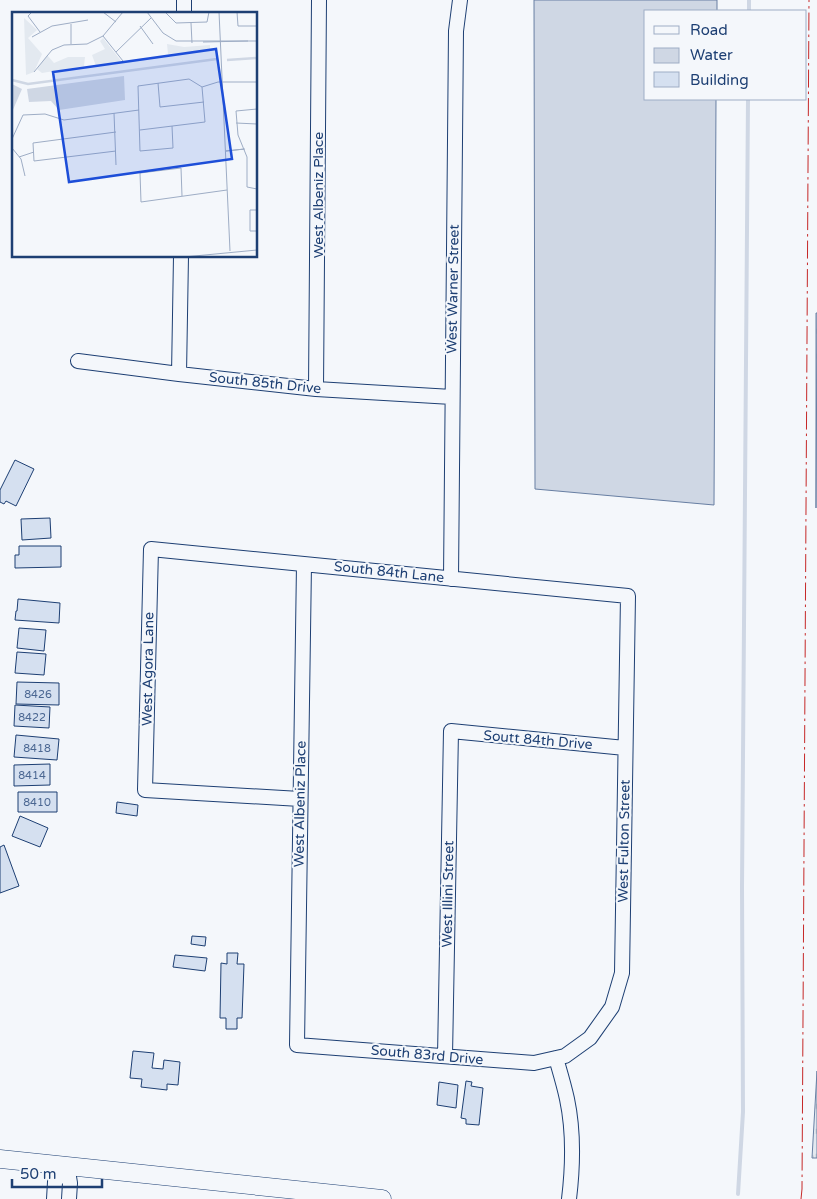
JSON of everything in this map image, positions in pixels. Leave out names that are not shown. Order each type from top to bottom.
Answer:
[{"type":"main road","points":[[0,1159],[382,1199]]},
{"type":"street","name":"West Albeniz Place","points":[[316,389],[319,0]]},
{"type":"street","name":"West Warner Street","points":[[451,578],[456,31],[460,0]]},
{"type":"street","points":[[179,374],[181,258]]},
{"type":"street","name":"South 85th Drive","points":[[78,361],[316,389],[452,397]]},
{"type":"street","name":"South 84th Lane","points":[[151,549],[628,596]]},
{"type":"street","name":"West Agora Lane","points":[[151,549],[145,790],[300,799]]},
{"type":"street","name":"West Albeniz Place","points":[[297,1045],[304,564]]},
{"type":"street","name":"West Fulton Street","points":[[556,1058],[565,1056],[590,1038],[612,1007],[622,973],[628,596]]},
{"type":"street","name":"Soutt 84th Drive","points":[[451,731],[626,748]]},
{"type":"street","name":"West Illini Street","points":[[444,1056],[451,731]]},
{"type":"street","name":"South 83rd Drive","points":[[297,1045],[534,1063],[556,1058]]},
{"type":"street","points":[[556,1058],[568,1099],[572,1132],[572,1176],[569,1199]]},
{"type":"street","points":[[54,1199],[55,1182],[67,1165]]},
{"type":"street","points":[[67,1165],[70,1183],[69,1199]]},
{"type":"green space","points":[[816,313],[817,313],[816,508]]},
{"type":"green space","points":[[817,1071],[817,1158],[812,1158]]},
{"type":"water","points":[[534,0],[717,0],[717,10],[644,10],[644,100],[716,100],[714,505],[535,489]]},
{"type":"building","points":[[15,460],[34,469],[16,506],[6,501],[4,504],[0,502],[0,490]]},
{"type":"building","points":[[50,518],[51,538],[22,540],[21,519]]},
{"type":"building","points":[[19,546],[61,546],[61,567],[15,568],[15,555],[19,555]]},
{"type":"building","points":[[18,599],[60,603],[59,623],[15,620]]},
{"type":"building","points":[[19,628],[46,630],[44,651],[17,648]]},
{"type":"building","points":[[17,652],[46,654],[44,675],[15,673]]},
{"type":"building","points":[[17,682],[59,683],[59,705],[16,704]]},
{"type":"building","points":[[15,705],[50,707],[49,728],[14,726]]},
{"type":"building","points":[[16,735],[59,739],[57,760],[14,757]]},
{"type":"building","points":[[50,764],[50,785],[14,786],[14,765]]},
{"type":"building","points":[[18,792],[57,792],[57,812],[18,812]]},
{"type":"building","points":[[117,802],[138,805],[137,816],[116,813]]},
{"type":"building","points":[[20,816],[48,828],[40,847],[12,836]]},
{"type":"building","points":[[4,845],[19,886],[0,893],[0,847]]},
{"type":"building","points":[[192,936],[206,937],[205,946],[191,944]]},
{"type":"building","points":[[227,953],[238,953],[237,964],[244,964],[242,1018],[237,1018],[237,1029],[226,1029],[226,1018],[220,1018],[221,963],[227,964]]},
{"type":"building","points":[[175,955],[207,958],[205,971],[173,967]]},
{"type":"building","points":[[133,1051],[154,1053],[152,1068],[163,1069],[164,1060],[180,1062],[178,1085],[167,1084],[167,1090],[141,1087],[142,1079],[130,1078]]},
{"type":"building","points":[[466,1081],[472,1082],[471,1086],[483,1088],[479,1125],[466,1124],[466,1119],[461,1118]]},
{"type":"building","points":[[439,1082],[458,1085],[456,1108],[437,1105]]},
{"type":"waterway","points":[[749,0],[749,10]]},
{"type":"waterway","points":[[738,1194],[743,1112],[742,887],[748,100]]},
{"type":"power","points":[[801,1199],[809,0]]}]
